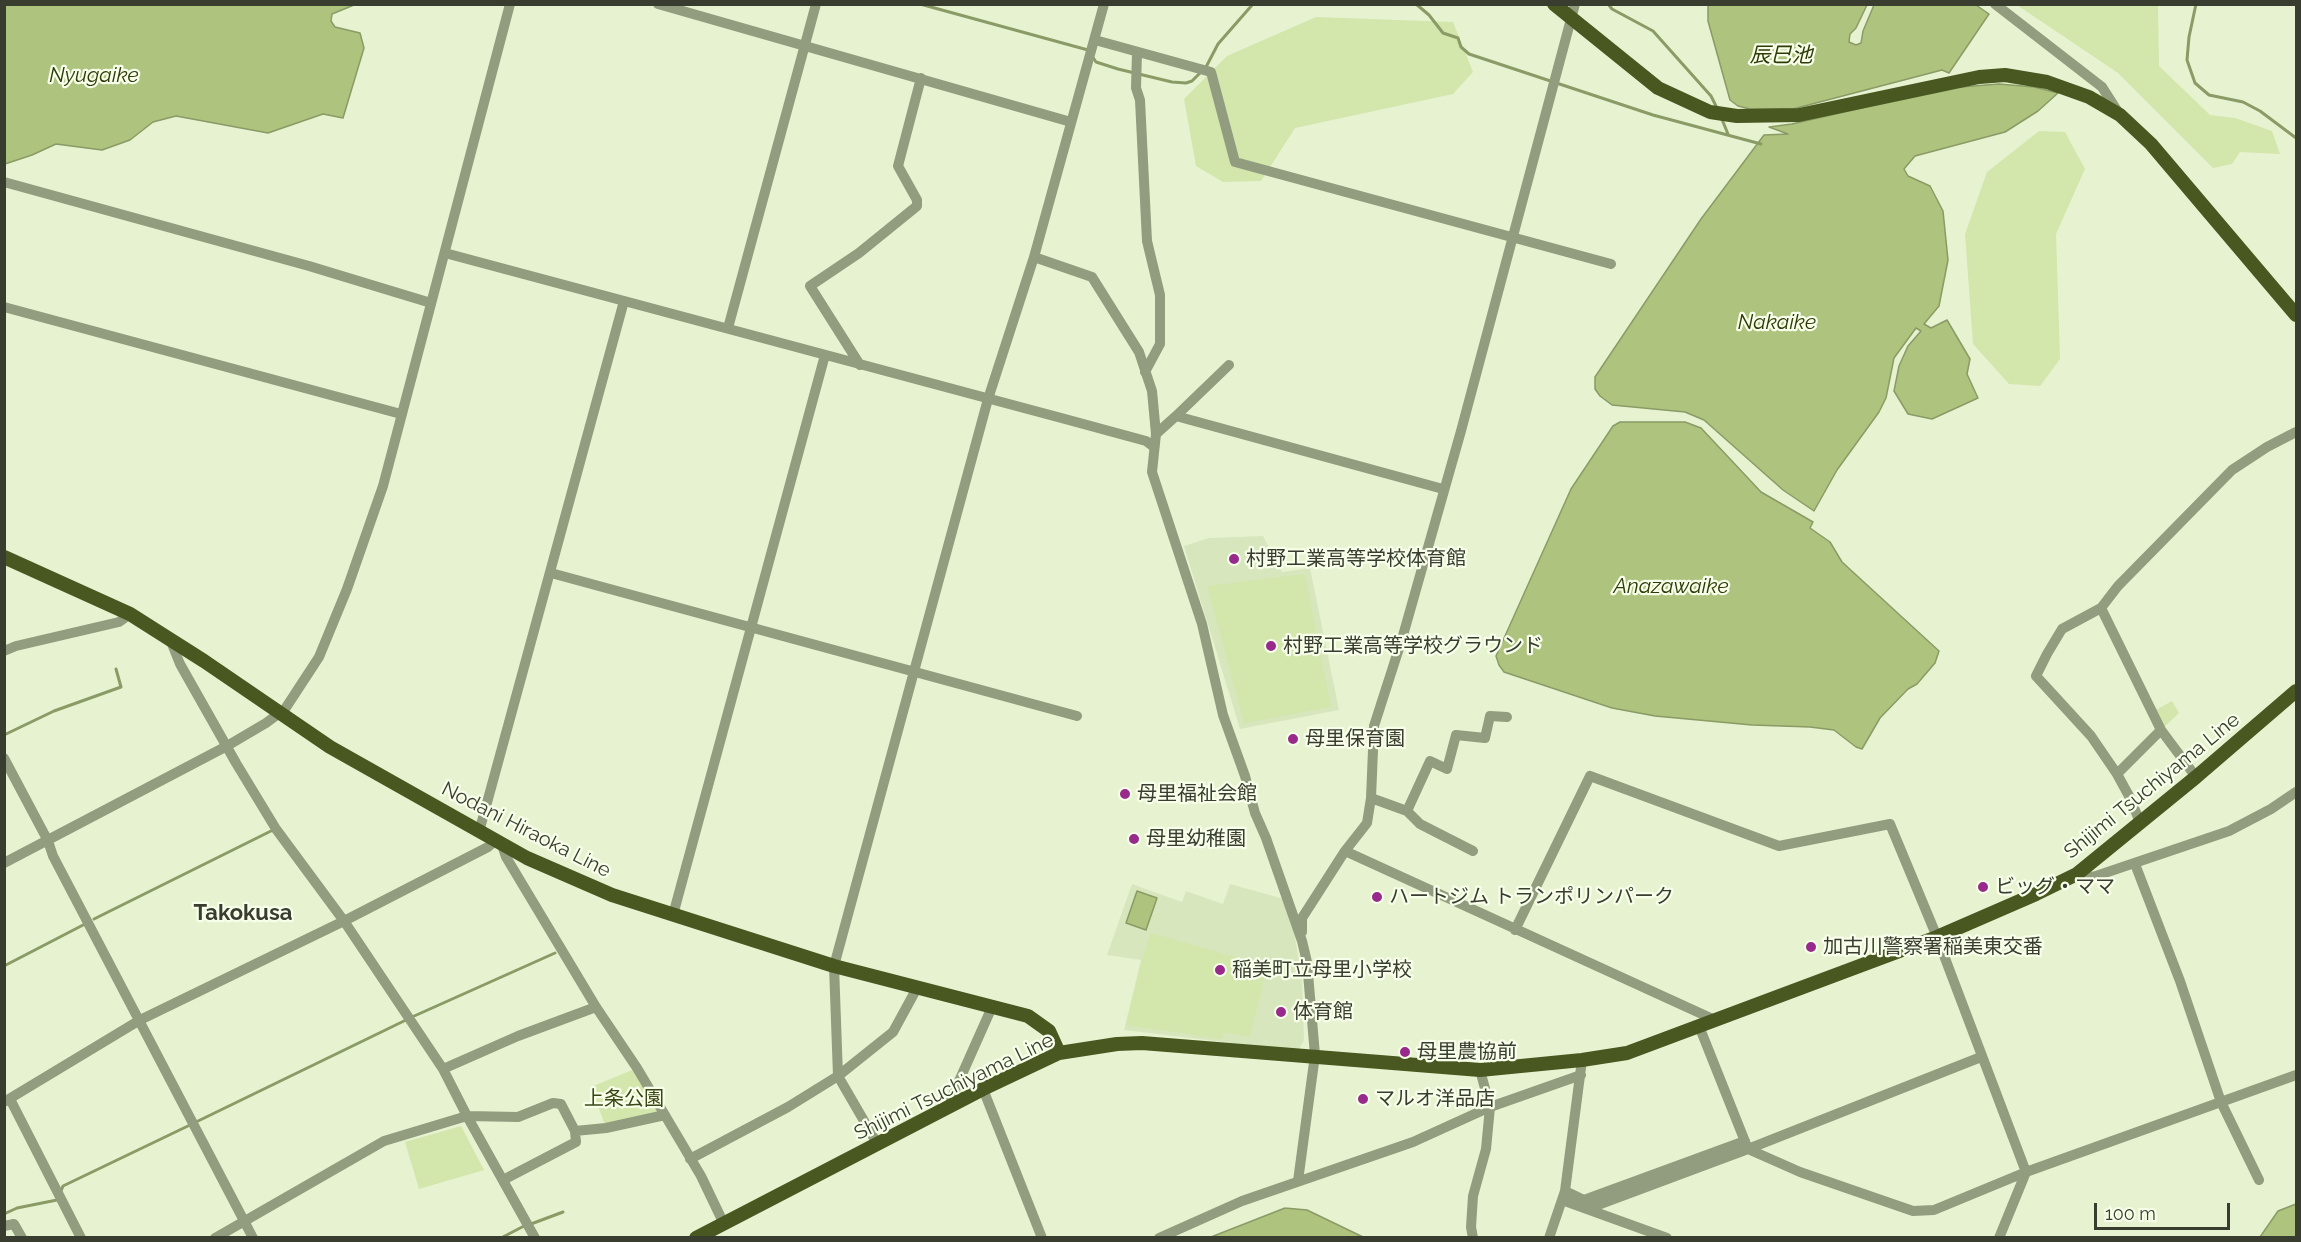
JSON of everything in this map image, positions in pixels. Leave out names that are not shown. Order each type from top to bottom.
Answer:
[{"type":"main road","points":[[1554,4],[1658,88],[1710,112],[1737,116],[1799,115],[1979,77],[2004,75],[2047,82],[2089,97],[2120,115],[2151,144],[2296,315]]},
{"type":"main road","name":"Nodani Hiraoka Line","points":[[4,557],[130,614],[204,660],[330,747],[499,843],[593,887],[673,915],[834,966],[1028,1016],[1049,1031],[1059,1053]]},
{"type":"main road","name":"Shijimi Tsuchiyama Line","points":[[696,1238],[983,1089],[1059,1053],[1117,1044],[1142,1043],[1480,1070],[1627,1053],[1937,937],[2077,874],[2196,777],[2296,691]]},
{"type":"street","points":[[4,863],[227,746],[279,713],[285,709],[320,657],[382,489],[510,4]]},
{"type":"street","points":[[658,4],[1071,122]]},
{"type":"street","points":[[728,328],[816,4]]},
{"type":"street","points":[[878,1145],[838,1076],[834,966],[988,399],[1034,257],[1104,4]]},
{"type":"street","points":[[1302,941],[1302,918],[1345,851],[1367,823],[1371,798],[1374,726],[1414,595],[1575,4]]},
{"type":"street","points":[[1995,4],[2102,87],[2120,115]]},
{"type":"street","points":[[1095,40],[1211,72],[1235,162],[1611,264]]},
{"type":"street","points":[[1137,52],[1136,88],[1140,100],[1147,241],[1160,296],[1160,344],[1145,372]]},
{"type":"street","points":[[860,364],[810,286],[859,253],[917,206],[917,201],[898,166],[921,78]]},
{"type":"street","points":[[4,182],[309,266],[431,303]]},
{"type":"street","points":[[445,253],[1146,441],[1154,447]]},
{"type":"street","points":[[1034,257],[1092,277],[1139,352],[1152,391],[1156,434],[1152,472],[1202,624],[1223,715],[1245,776],[1255,813],[1302,941],[1307,962],[1315,1056],[1298,1181]]},
{"type":"street","points":[[479,832],[624,301]]},
{"type":"street","points":[[4,307],[401,414]]},
{"type":"street","points":[[673,915],[825,355]]},
{"type":"street","points":[[1156,434],[1229,365]]},
{"type":"street","points":[[1176,416],[1443,489]]},
{"type":"street","points":[[2140,822],[2117,774],[2091,736],[2036,676],[2062,629],[2101,608],[2118,586],[2232,470],[2266,447],[2296,432]]},
{"type":"street","points":[[551,573],[1077,716]]},
{"type":"street","points":[[2101,608],[2161,730],[2196,777]]},
{"type":"street","points":[[4,651],[16,646],[118,622],[130,614]]},
{"type":"street","points":[[170,639],[180,664],[276,829],[344,921],[443,1069],[466,1116],[535,1238]]},
{"type":"street","points":[[1407,811],[1430,761],[1447,770],[1456,735],[1485,738],[1490,716],[1507,717]]},
{"type":"street","points":[[2117,774],[2161,730]]},
{"type":"street","points":[[4,758],[253,1238]]},
{"type":"street","points":[[1515,930],[1590,776],[1779,846],[1890,824],[1937,937],[2026,1172],[2000,1238]]},
{"type":"street","points":[[2077,874],[2093,877],[2229,831],[2271,809],[2296,792]]},
{"type":"street","points":[[1371,798],[1407,811],[1420,824],[1473,851]]},
{"type":"street","points":[[81,1238],[7,1100],[140,1020],[499,843],[596,1007],[690,1159],[724,1224]]},
{"type":"street","points":[[1345,851],[1715,1020]]},
{"type":"street","points":[[2135,864],[2180,981],[2221,1102],[2259,1180]]},
{"type":"street","points":[[690,1159],[778,1113],[838,1076],[893,1032],[917,988]]},
{"type":"street","points":[[443,1069],[518,1036],[596,1007]]},
{"type":"street","points":[[947,1108],[992,1007]]},
{"type":"street","points":[[1699,1026],[1747,1145],[1800,1172],[1913,1211],[1934,1210],[2026,1172],[2296,1075]]},
{"type":"street","points":[[1587,1209],[1747,1145],[1981,1057]]},
{"type":"street","points":[[1549,1238],[1563,1195],[1582,1060]]},
{"type":"street","points":[[1473,1238],[1471,1227],[1473,1196],[1486,1149],[1490,1107],[1480,1070]]},
{"type":"street","points":[[1159,1238],[1242,1201],[1413,1142],[1490,1107],[1581,1075]]},
{"type":"street","points":[[983,1089],[1042,1238]]},
{"type":"street","points":[[215,1238],[384,1141],[466,1116],[518,1117],[553,1103],[561,1104],[575,1131],[576,1142],[503,1180]]},
{"type":"street","points":[[575,1131],[606,1128],[664,1115]]},
{"type":"street","points":[[1563,1195],[1584,1200],[1747,1145]]},
{"type":"street","points":[[1563,1195],[1587,1209],[1667,1238]]},
{"type":"street","points":[[4,1226],[14,1224],[22,1238]]},
{"type":"shaded area","name":"村野工業高等学校グラウンド","points":[[1263,536],[1282,572],[1310,568],[1339,710],[1240,729],[1184,546],[1209,538]]},
{"type":"shaded area","name":"稲美町立母里小学校","points":[[1132,884],[1182,902],[1186,891],[1223,904],[1230,884],[1284,899],[1294,931],[1302,979],[1304,1040],[1298,1051],[1124,1030],[1141,960],[1107,955]]},
{"type":"green space","points":[[2017,5],[2158,5],[2159,66],[2210,115],[2235,118],[2272,131],[2280,154],[2240,152],[2232,164],[2213,168],[2118,73]]},
{"type":"green space","points":[[1316,17],[1453,22],[1473,72],[1453,94],[1295,128],[1261,181],[1223,182],[1196,166],[1184,99],[1227,56]]},
{"type":"green space","points":[[2039,131],[2065,132],[2085,169],[2056,234],[2060,359],[2040,386],[2009,384],[1973,344],[1965,234],[1987,172]]},
{"type":"green space","name":"村野工業高等学校グラウンド","points":[[1305,574],[1331,707],[1244,723],[1207,586]]},
{"type":"green space","points":[[2172,701],[2179,713],[2161,730],[2152,712]]},
{"type":"green space","points":[[1151,933],[1267,966],[1250,1037],[1223,1032],[1222,1039],[1126,1025],[1142,959]]},
{"type":"green space","name":"上条公園","points":[[637,1068],[665,1115],[606,1128],[591,1087]]},
{"type":"green space","points":[[461,1126],[484,1170],[419,1189],[405,1142]]},
{"type":"water","name":"Nyugaike","points":[[4,5],[354,5],[332,14],[331,21],[335,27],[360,33],[364,48],[343,118],[323,114],[268,133],[176,116],[153,122],[130,140],[102,150],[56,144],[5,164]]},
{"type":"water","name":"辰巳池","points":[[1708,5],[1867,5],[1856,28],[1850,34],[1849,42],[1856,45],[1861,43],[1863,31],[1874,5],[1976,5],[1989,14],[1949,73],[1942,70],[1793,109],[1750,109],[1738,106],[1730,100],[1708,21]]},
{"type":"water","name":"Nakaike","points":[[1999,84],[2034,87],[2058,93],[2038,111],[2005,132],[1915,156],[1904,169],[1908,176],[1930,186],[1943,211],[1948,260],[1939,306],[1924,324],[1931,328],[1947,320],[1970,359],[1967,374],[1978,398],[1932,419],[1908,414],[1894,391],[1899,366],[1908,346],[1921,331],[1916,328],[1894,358],[1886,398],[1879,412],[1837,470],[1814,511],[1783,490],[1704,420],[1685,412],[1612,405],[1600,396],[1595,389],[1595,377],[1701,219],[1764,135],[1788,134],[1769,127],[1792,124],[1948,88]]},
{"type":"water","name":"Anazawaike","points":[[1620,422],[1685,422],[1701,428],[1761,492],[1813,522],[1810,528],[1830,542],[1842,562],[1939,651],[1935,663],[1917,684],[1908,689],[1880,718],[1862,749],[1834,730],[1655,716],[1612,708],[1504,672],[1496,656],[1571,489],[1613,426]]},
{"type":"water","points":[[1137,891],[1157,898],[1146,930],[1126,923]]},
{"type":"water","points":[[2296,1204],[2296,1237],[2260,1237],[2278,1211]]},
{"type":"water","points":[[1285,1208],[1307,1210],[1363,1237],[1211,1237]]},
{"type":"waterway","points":[[920,4],[1088,50]]},
{"type":"waterway","points":[[1206,67],[1218,44],[1253,4]]},
{"type":"waterway","points":[[1416,4],[1429,15],[1443,33],[1458,38],[1461,47],[1469,54],[1653,115],[1761,144]]},
{"type":"waterway","points":[[1608,4],[1612,9],[1653,31],[1711,96],[1717,108]]},
{"type":"waterway","points":[[2196,4],[2187,60],[2195,83],[2209,95],[2243,102],[2260,111],[2296,138]]},
{"type":"waterway","points":[[1092,56],[1096,62],[1172,82],[1192,81],[1201,72]]},
{"type":"waterway","points":[[1721,117],[1728,134]]},
{"type":"waterway","points":[[4,735],[54,711],[121,687],[116,669]]},
{"type":"waterway","points":[[94,919],[275,829]]},
{"type":"waterway","points":[[4,966],[85,924]]},
{"type":"waterway","points":[[412,1017],[555,953]]},
{"type":"waterway","points":[[196,1122],[406,1020]]},
{"type":"waterway","points":[[61,1191],[63,1186],[190,1125]]},
{"type":"waterway","points":[[4,1214],[17,1208],[57,1200],[58,1197]]},
{"type":"waterway","points":[[531,1224],[563,1212]]},
{"type":"waterway","points":[[501,1238],[524,1226]]},
{"type":"place","name":"村野工業高等学校体育館","points":[[1234,559]]},
{"type":"place","name":"村野工業高等学校グラウンド","points":[[1271,646]]},
{"type":"place","name":"母里保育園","points":[[1293,739]]},
{"type":"place","name":"母里福祉会館","points":[[1125,794]]},
{"type":"place","name":"母里幼稚園","points":[[1134,839]]},
{"type":"place","name":"ビッグ・ママ","points":[[1983,887]]},
{"type":"place","name":"ハートジム トランポリンパーク","points":[[1377,897]]},
{"type":"place","name":"加古川警察署稲美東交番","points":[[1811,947]]},
{"type":"place","name":"稲美町立母里小学校","points":[[1220,970]]},
{"type":"place","name":"体育館","points":[[1281,1012]]},
{"type":"place","name":"母里農協前","points":[[1405,1052]]},
{"type":"place","name":"マルオ洋品店","points":[[1363,1099]]},
{"type":"district","name":"Takokusa","points":[[243,913]]}]
